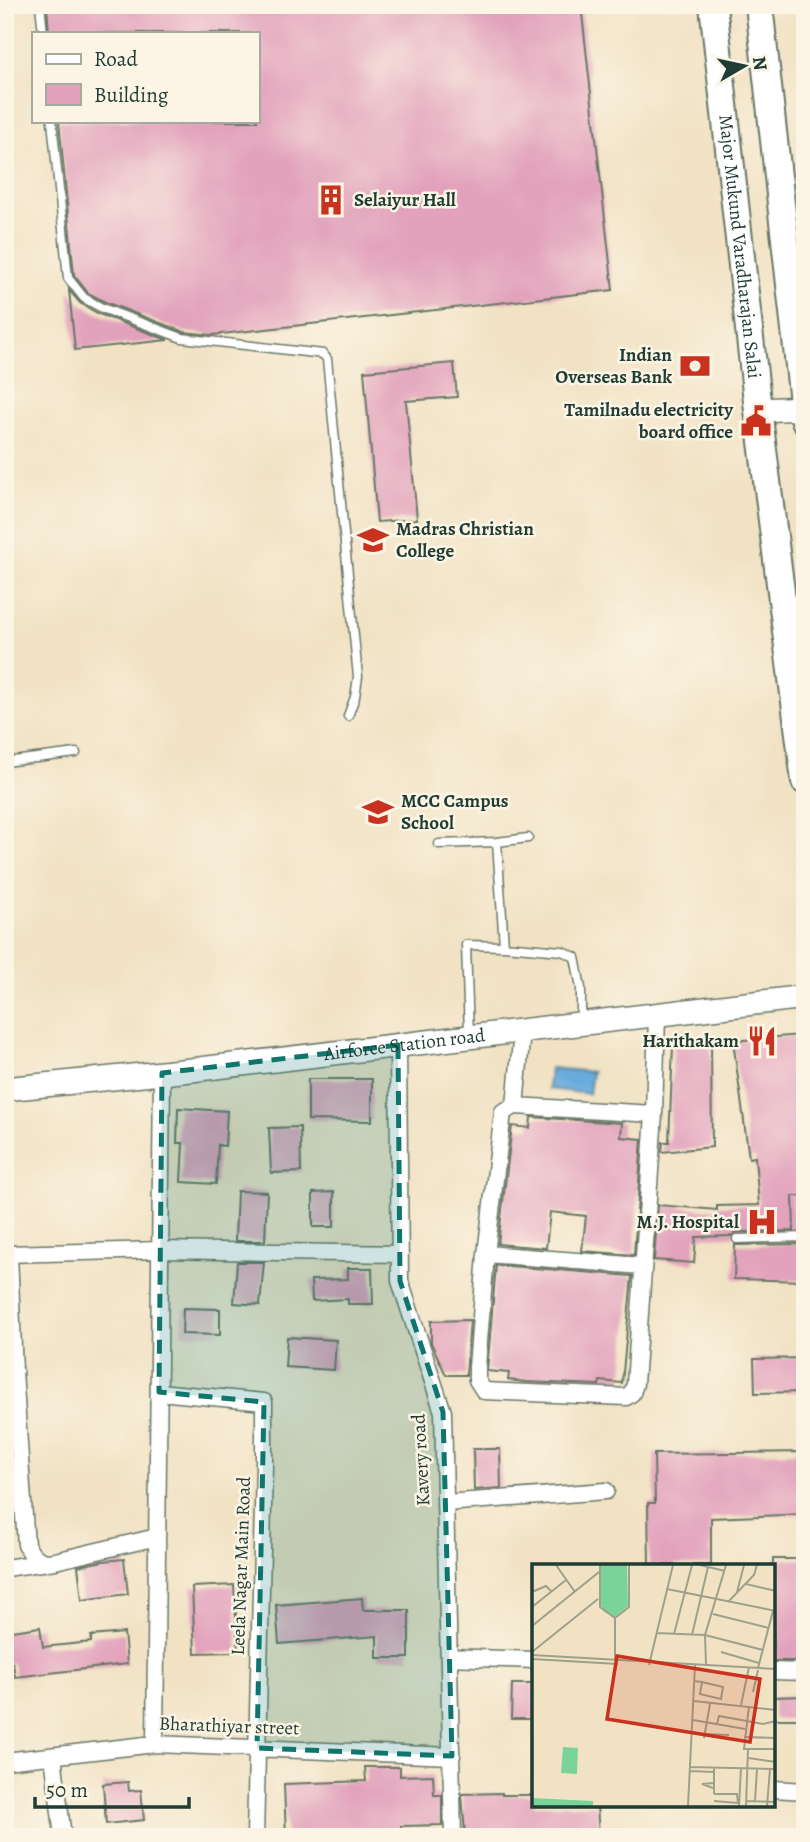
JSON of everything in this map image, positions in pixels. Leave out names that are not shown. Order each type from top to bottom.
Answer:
[{"type":"main road","name":"Major Mukund Varadharajan Salai","points":[[713,5],[758,410],[805,781]]},
{"type":"main road","points":[[759,5],[804,412]]},
{"type":"street","points":[[758,410],[804,412]]},
{"type":"street","name":"Airforce Station road","points":[[5,1089],[805,997]]},
{"type":"street","points":[[654,1114],[515,1106],[503,1112],[486,1254],[477,1367],[477,1380],[484,1391],[626,1397],[632,1393],[635,1384],[654,1114],[657,1014]]},
{"type":"street","points":[[515,1106],[522,1031]]},
{"type":"street","name":"Kavery road","points":[[398,1045],[400,1281],[443,1412],[453,1837]]},
{"type":"street","points":[[155,1744],[162,1073]]},
{"type":"street","points":[[46,1563],[33,1556],[26,1545],[7,1254],[160,1250],[400,1254]]},
{"type":"street","points":[[486,1254],[642,1266]]},
{"type":"street","name":"Leela Nagar Main Road","points":[[159,1392],[264,1402],[255,1837]]},
{"type":"street","points":[[445,1503],[606,1491]]},
{"type":"street","points":[[5,1568],[46,1563],[157,1537]]},
{"type":"street","points":[[449,1657],[532,1660]]},
{"type":"street","points":[[775,1671],[805,1672]]},
{"type":"street","name":"Bharathiyar street","points":[[5,1761],[155,1744],[452,1756]]},
{"type":"street","points":[[53,1756],[63,1837]]},
{"type":"street","points":[[775,1789],[805,1791]]},
{"type":"lane","points":[[40,5],[43,32]]},
{"type":"lane","points":[[52,122],[68,278],[84,298],[102,308],[182,338],[323,354],[327,359],[358,677],[348,716]]},
{"type":"lane","points":[[5,762],[76,753]]},
{"type":"lane","points":[[439,844],[528,838]]},
{"type":"lane","points":[[497,842],[504,946]]},
{"type":"lane","points":[[470,1037],[466,945],[562,951],[575,957],[581,988],[581,1024]]},
{"type":"lane","points":[[737,1239],[805,1237]]},
{"type":"highlighted area","points":[[398,1045],[400,1281],[443,1412],[452,1756],[257,1748],[264,1402],[159,1392],[162,1073]]},
{"type":"water","points":[[550,1068],[592,1072],[589,1094],[548,1089]]},
{"type":"building","name":"Selaiyur Hall","points":[[47,5],[581,5],[613,290],[212,335],[184,332],[105,302],[88,293],[74,275],[59,122],[259,122],[259,32],[49,32]]},
{"type":"building","points":[[69,290],[80,303],[99,314],[168,340],[75,350]]},
{"type":"building","points":[[454,363],[457,397],[406,401],[417,519],[377,522],[364,371]]},
{"type":"building","points":[[800,1035],[805,1080],[805,1196],[793,1196],[794,1231],[737,1232],[731,1236],[696,1237],[694,1263],[654,1260],[658,1205],[717,1210],[717,1206],[759,1205],[755,1157],[749,1158],[733,1041]]},
{"type":"building","points":[[711,1043],[712,1147],[662,1152],[663,1142],[669,1142],[673,1046]]},
{"type":"building","points":[[308,1079],[372,1079],[372,1121],[308,1120]]},
{"type":"building","points":[[178,1108],[227,1111],[225,1146],[218,1145],[216,1184],[181,1182],[183,1143],[177,1143]]},
{"type":"building","points":[[531,1117],[622,1123],[621,1137],[642,1139],[634,1255],[582,1251],[586,1216],[550,1212],[546,1248],[498,1244],[512,1126],[530,1128]]},
{"type":"building","points":[[300,1127],[301,1172],[271,1173],[269,1128]]},
{"type":"building","points":[[237,1191],[267,1192],[265,1241],[235,1241]]},
{"type":"building","points":[[334,1192],[334,1227],[313,1227],[313,1193]]},
{"type":"building","points":[[805,1244],[805,1281],[734,1279],[735,1245]]},
{"type":"building","points":[[237,1262],[264,1262],[260,1305],[234,1303]]},
{"type":"building","points":[[496,1265],[632,1276],[622,1383],[600,1381],[599,1385],[526,1382],[508,1380],[509,1373],[487,1371]]},
{"type":"building","points":[[348,1268],[372,1268],[373,1304],[348,1304],[348,1299],[312,1301],[311,1280],[348,1279]]},
{"type":"building","points":[[183,1308],[220,1309],[220,1335],[182,1334]]},
{"type":"building","points":[[470,1320],[466,1375],[446,1375],[431,1343],[431,1321]]},
{"type":"building","points":[[287,1337],[336,1340],[334,1370],[285,1367]]},
{"type":"building","points":[[805,1358],[805,1392],[755,1393],[754,1359]]},
{"type":"building","points":[[473,1449],[500,1449],[501,1488],[474,1490]]},
{"type":"building","points":[[805,1452],[805,1514],[711,1518],[711,1564],[649,1564],[648,1503],[655,1503],[654,1454]]},
{"type":"building","points":[[124,1559],[128,1594],[82,1600],[78,1566]]},
{"type":"building","points":[[773,1559],[805,1559],[805,1661],[775,1661]]},
{"type":"building","points":[[234,1585],[238,1652],[195,1653],[192,1587]]},
{"type":"building","points":[[362,1598],[363,1610],[409,1610],[409,1658],[377,1658],[377,1636],[279,1644],[276,1605]]},
{"type":"building","points":[[40,1627],[43,1647],[91,1642],[91,1636],[124,1633],[127,1664],[15,1677],[13,1663],[5,1664],[5,1632]]},
{"type":"building","points":[[512,1684],[532,1684],[532,1719],[511,1719]]},
{"type":"building","points":[[805,1696],[805,1719],[775,1719],[775,1697]]},
{"type":"building","points":[[365,1767],[400,1767],[400,1776],[433,1775],[434,1795],[442,1795],[442,1825],[401,1826],[402,1834],[286,1837],[284,1784],[366,1781]]},
{"type":"building","points":[[128,1782],[129,1791],[141,1790],[144,1820],[106,1824],[103,1784]]},
{"type":"building","points":[[462,1794],[532,1795],[532,1807],[597,1807],[599,1837],[465,1835]]},
{"type":"place","name":"Selaiyur Hall","points":[[331,200]]},
{"type":"place","name":"Indian Overseas Bank","points":[[695,366]]},
{"type":"place","name":"Tamilnadu electricity board office","points":[[756,421]]},
{"type":"place","name":"Madras Christian College","points":[[373,540]]},
{"type":"place","name":"MCC Campus School","points":[[378,812]]},
{"type":"place","name":"Harithakam","points":[[762,1041]]},
{"type":"place","name":"M.J. Hospital","points":[[762,1222]]}]
